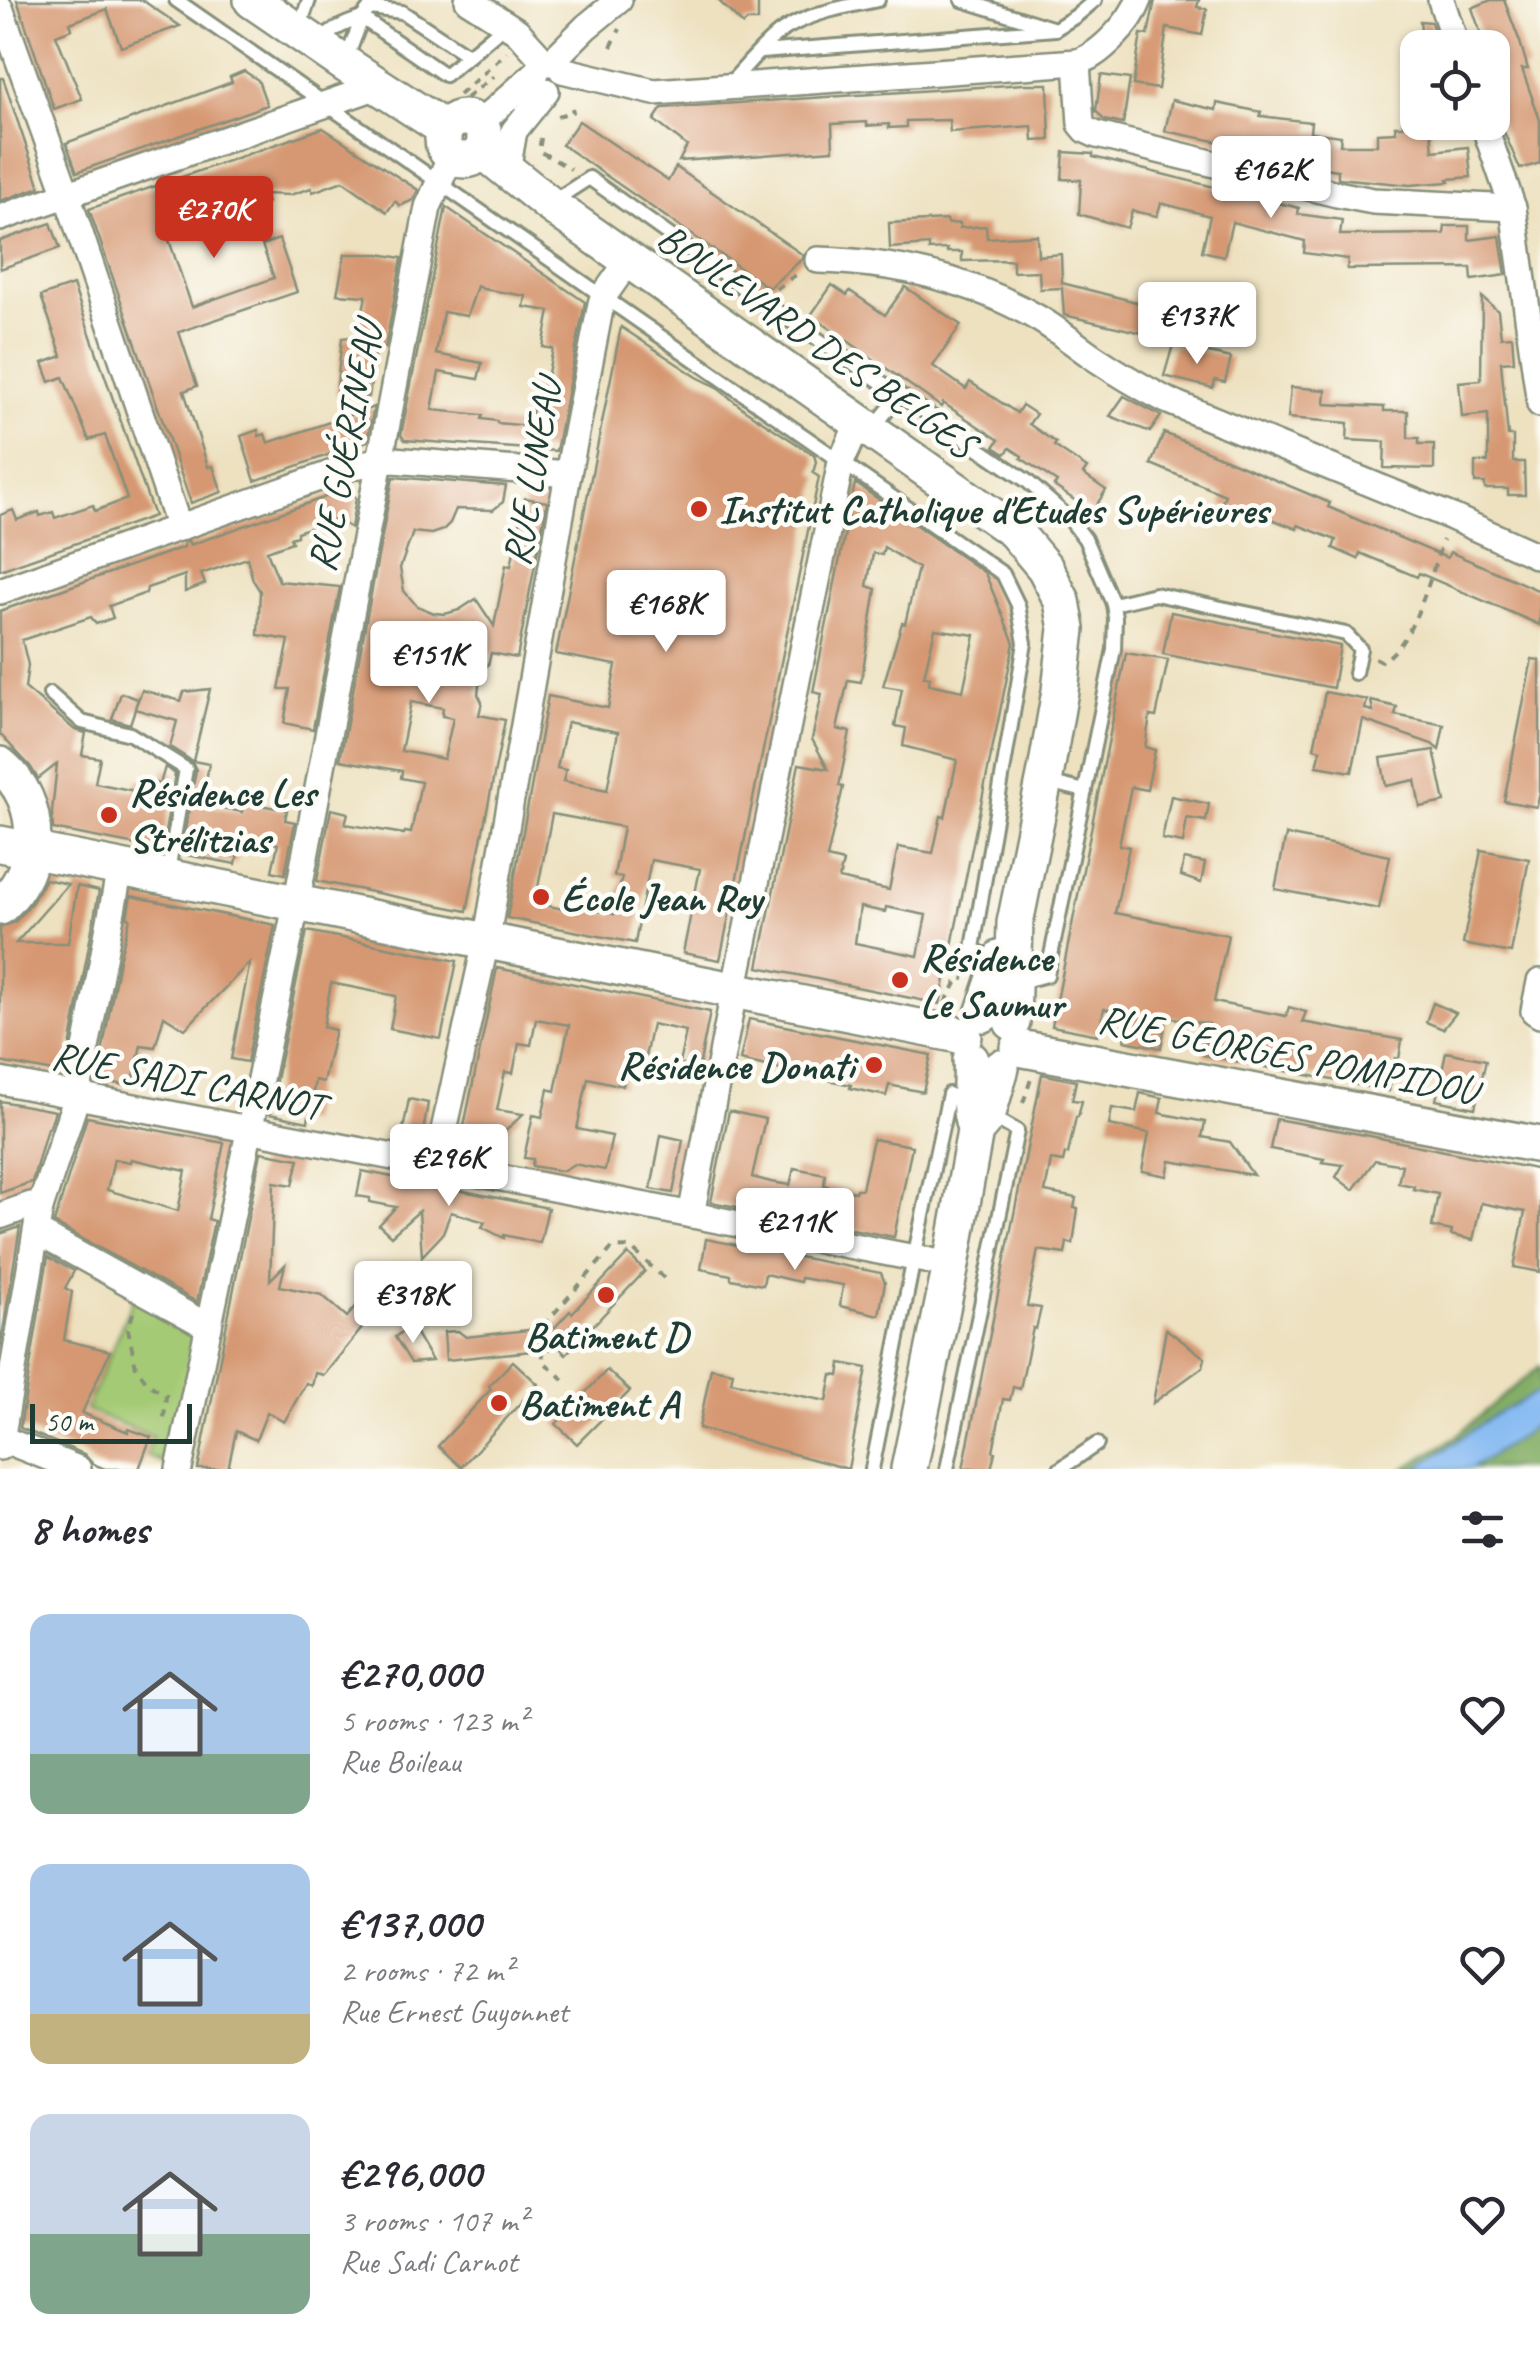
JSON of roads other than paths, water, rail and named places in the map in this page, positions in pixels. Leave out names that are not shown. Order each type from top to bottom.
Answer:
[{"type":"main road","points":[[252,0],[318,35],[378,86],[474,146]]},
{"type":"main road","name":"BOULEVARD DES BELGES","points":[[474,146],[549,204],[1014,531],[1045,568],[1062,602],[1067,629],[1044,781]]},
{"type":"main road","points":[[0,765],[21,789],[33,829],[16,847],[29,864],[17,889],[0,907]]},
{"type":"main road","points":[[911,1461],[982,1122],[970,1115],[973,1078],[992,1041],[994,976],[1015,924],[1044,781]]},
{"type":"main road","name":"RUE GEORGES POMPIDOU","points":[[16,847],[734,992],[1540,1145]]},
{"type":"street","points":[[468,0],[554,77],[654,92],[1076,62],[1089,58],[1128,22],[1139,0]]},
{"type":"street","points":[[1441,0],[1451,30]]},
{"type":"street","points":[[474,146],[490,116],[554,77],[613,6]]},
{"type":"street","points":[[0,8],[179,528]]},
{"type":"street","points":[[1076,62],[1081,124],[1097,135],[1373,201],[1513,208]]},
{"type":"street","name":"RUE GUÉRINEAU","points":[[179,1469],[297,904],[428,207],[474,146],[514,131],[554,77]]},
{"type":"street","points":[[0,218],[378,86]]},
{"type":"street","points":[[1489,140],[1513,208],[1540,404]]},
{"type":"street","name":"RUE LUNEAU","points":[[436,1166],[486,942],[603,297],[628,260]]},
{"type":"street","points":[[809,266],[904,269],[964,283],[1046,322],[1130,381],[1166,400],[1540,557]]},
{"type":"street","points":[[691,1215],[841,462],[854,435],[867,426]]},
{"type":"street","points":[[0,591],[347,468],[380,460],[568,474]]},
{"type":"street","points":[[78,1469],[1,1443],[4,1400],[38,1220],[77,1096],[120,868]]},
{"type":"street","points":[[1540,982],[1534,1011],[1540,1016]]},
{"type":"street","name":"RUE SADI CARNOT","points":[[0,1082],[951,1266]]},
{"type":"street","points":[[0,1216],[30,1205],[38,1220],[141,1289],[209,1327]]},
{"type":"lane","points":[[176,0],[326,104],[474,146],[603,297],[1003,574],[1018,605],[1025,643],[974,948],[994,976],[1026,982],[1047,975],[1084,791],[1095,770],[1114,648],[1112,604],[1085,539],[1069,518],[1026,482],[588,178],[549,204]]},
{"type":"lane","points":[[727,86],[779,33],[840,8],[878,0]]},
{"type":"lane","points":[[962,0],[1055,28]]},
{"type":"lane","points":[[761,52],[1055,28],[1095,0]]},
{"type":"lane","points":[[318,35],[325,36],[369,9]]},
{"type":"lane","points":[[369,9],[445,75],[508,33]]},
{"type":"lane","points":[[318,35],[369,9],[402,12],[469,56]]},
{"type":"lane","points":[[867,426],[900,395]]},
{"type":"lane","points":[[1112,604],[1156,594],[1346,634],[1360,649],[1354,674]]},
{"type":"lane","points":[[50,694],[82,722],[130,734],[186,768],[167,878]]},
{"type":"lane","points":[[1044,781],[1084,791]]},
{"type":"lane","points":[[872,1469],[950,1094]]},
{"type":"lane","points":[[946,1469],[1017,1131],[982,1122]]},
{"type":"lane","points":[[877,1444],[911,1461]]},
{"type":"lane","points":[[1060,1469],[1097,1444]]},
{"type":"water","points":[[1540,1391],[1540,1423],[1471,1469],[1416,1469],[1493,1416]]},
{"type":"place","name":"Institut Catholique d'Etudes Supérieures","points":[[699,509]]},
{"type":"place","name":"Résidence Les Strélitzias","points":[[109,815]]},
{"type":"place","name":"École Jean Roy","points":[[541,897]]},
{"type":"place","name":"Résidence Le Saumur","points":[[900,980]]},
{"type":"place","name":"Résidence Donati","points":[[874,1065]]},
{"type":"place","name":"Batiment D","points":[[606,1295]]},
{"type":"place","name":"Batiment A","points":[[499,1403]]}]
